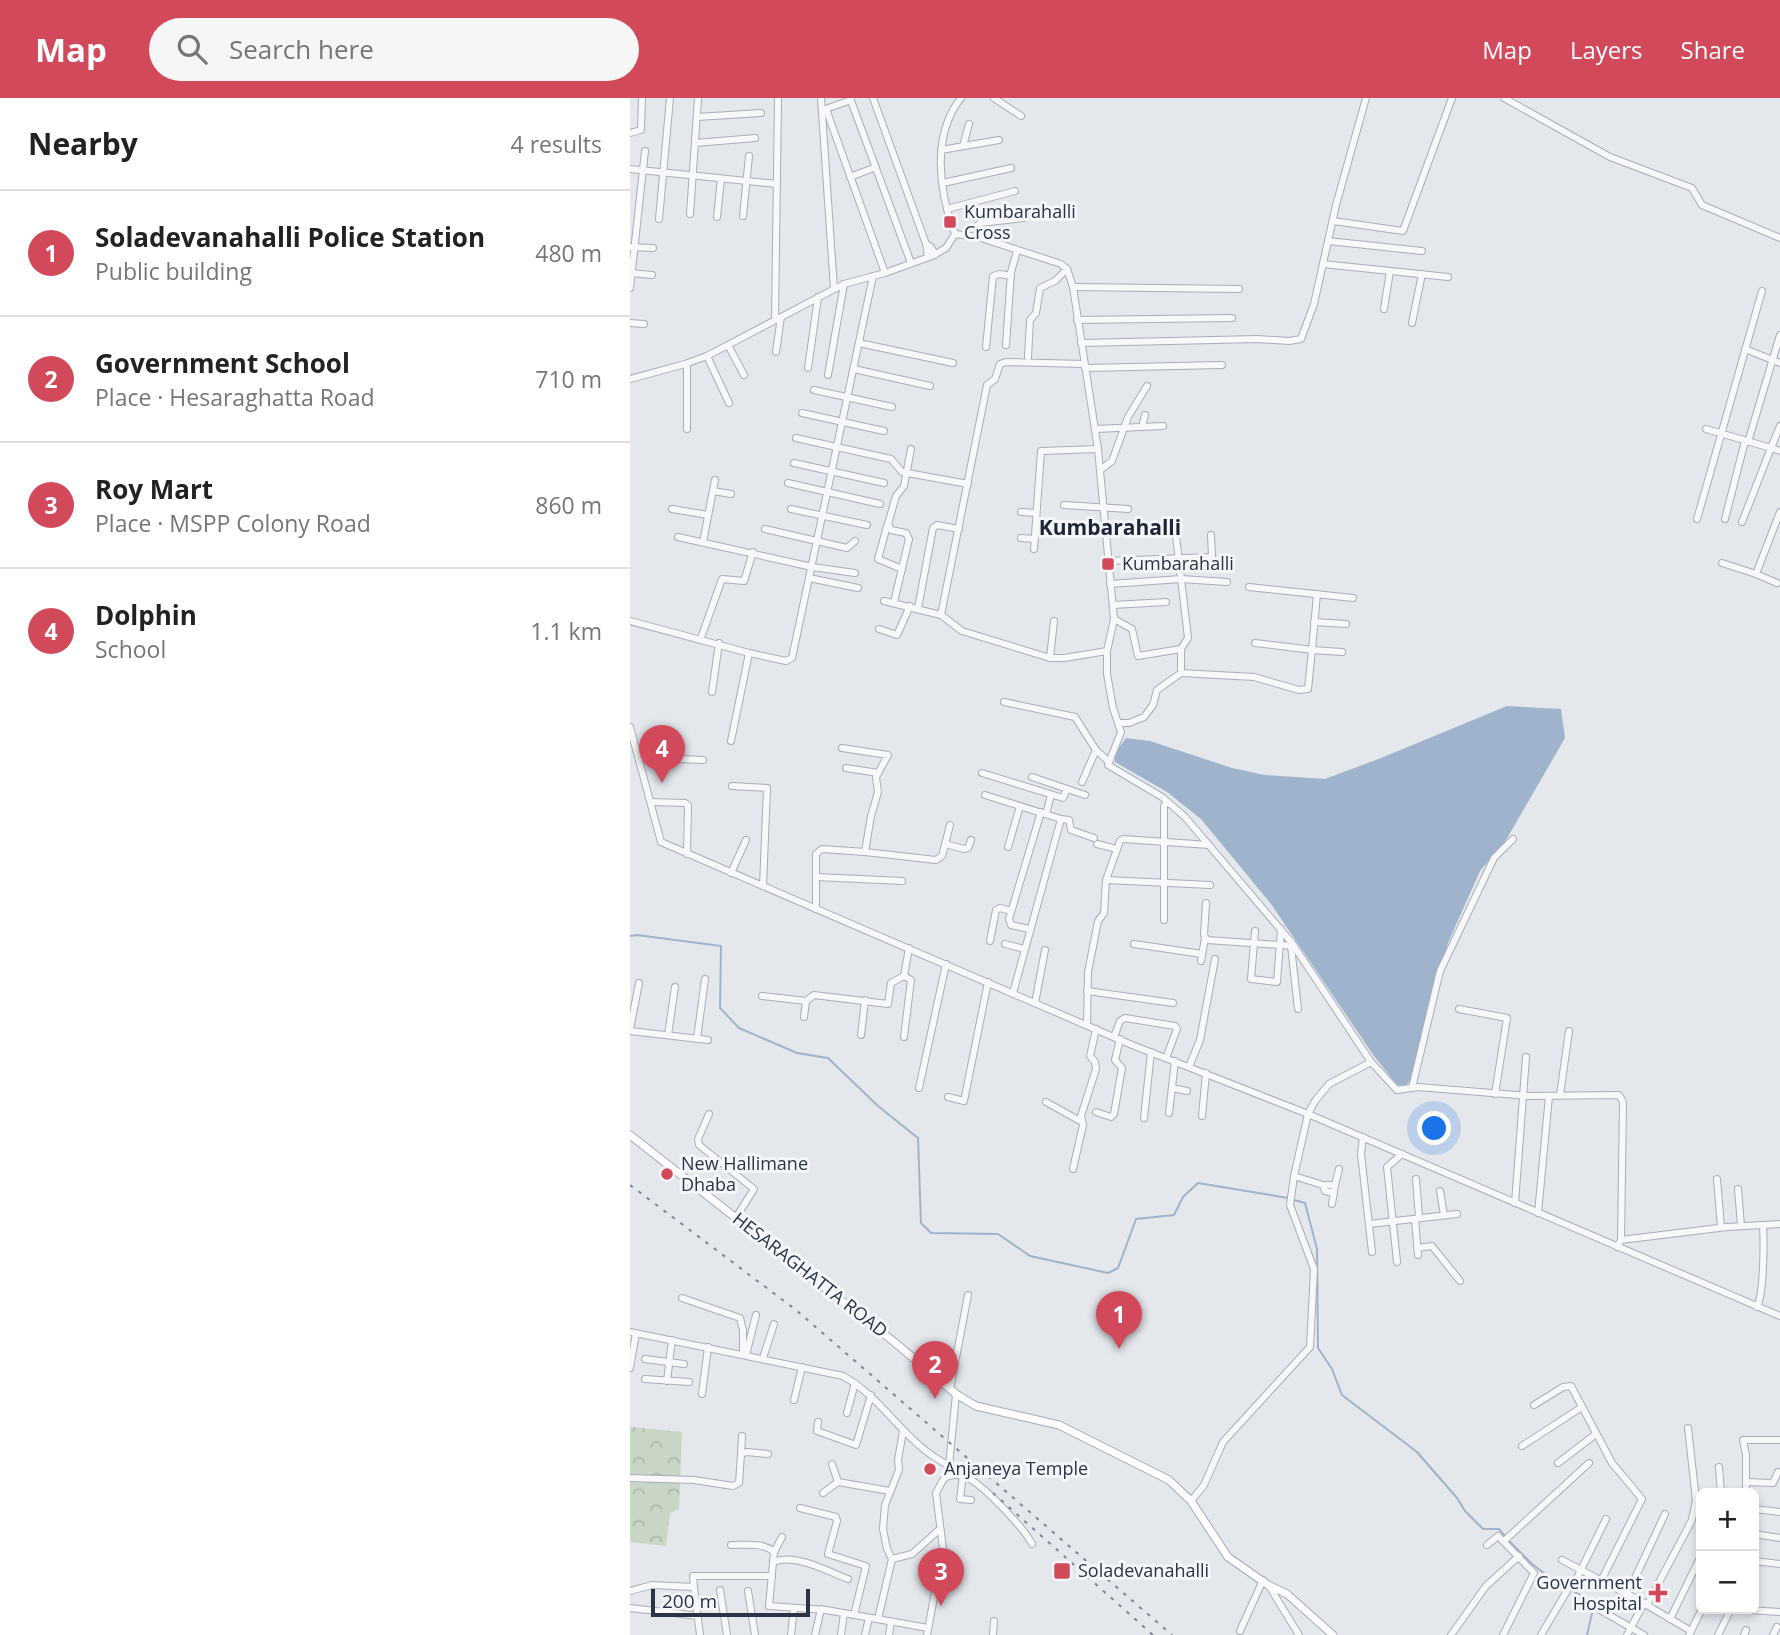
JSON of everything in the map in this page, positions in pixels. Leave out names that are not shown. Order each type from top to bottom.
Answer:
[{"type":"main road","name":"HESARAGHATTA ROAD","points":[[630,1135],[883,1332],[953,1392],[975,1406],[1059,1425],[1169,1480],[1191,1501],[1228,1557],[1287,1594],[1332,1635]]},
{"type":"street","points":[[630,133],[641,130],[642,98]]},
{"type":"street","points":[[659,219],[670,98]]},
{"type":"street","points":[[690,214],[698,98]]},
{"type":"street","points":[[776,352],[778,98]]},
{"type":"street","points":[[821,98],[885,273]]},
{"type":"street","points":[[873,98],[931,256]]},
{"type":"street","points":[[955,234],[947,209],[940,150],[951,117],[961,98]]},
{"type":"street","points":[[995,98],[1021,116]]},
{"type":"street","points":[[1081,343],[1301,339],[1314,304],[1366,98]]},
{"type":"street","points":[[1333,221],[1403,232],[1452,98]]},
{"type":"street","points":[[1504,98],[1610,157],[1692,188],[1702,205],[1780,238]]},
{"type":"street","points":[[824,110],[850,99],[911,263]]},
{"type":"street","points":[[824,110],[834,289]]},
{"type":"street","points":[[697,117],[761,113]]},
{"type":"street","points":[[962,146],[969,124]]},
{"type":"street","points":[[696,143],[755,138]]},
{"type":"street","points":[[940,150],[999,140]]},
{"type":"street","points":[[630,288],[632,247],[645,151]]},
{"type":"street","points":[[743,216],[749,156]]},
{"type":"street","points":[[850,177],[876,167]]},
{"type":"street","points":[[943,183],[1011,168]]},
{"type":"street","points":[[630,169],[777,184]]},
{"type":"street","points":[[717,217],[721,179]]},
{"type":"street","points":[[947,209],[1015,191]]},
{"type":"street","points":[[630,196],[640,197]]},
{"type":"street","points":[[978,237],[977,226],[980,223],[1024,218]]},
{"type":"street","points":[[955,234],[978,237],[1061,264],[1067,269],[1073,287],[1098,449],[1113,605],[1114,619],[1107,651],[1107,674],[1113,708],[1121,732],[1108,761]]},
{"type":"street","points":[[630,379],[707,356],[844,284],[931,256],[946,248],[955,234]]},
{"type":"street","points":[[1328,241],[1422,251]]},
{"type":"street","points":[[632,247],[653,248]]},
{"type":"street","points":[[1006,345],[1011,276],[1017,251]]},
{"type":"street","points":[[1323,264],[1448,277]]},
{"type":"street","points":[[1028,357],[1030,320],[1037,313],[1040,288],[1055,281],[1067,269]]},
{"type":"street","points":[[1384,310],[1390,271]]},
{"type":"street","points":[[631,273],[652,275]]},
{"type":"street","points":[[1412,323],[1422,274]]},
{"type":"street","points":[[630,621],[749,653],[786,661],[792,659],[873,276]]},
{"type":"street","points":[[986,347],[993,276],[1011,276]]},
{"type":"street","points":[[828,375],[844,284]]},
{"type":"street","points":[[1073,287],[1239,289]]},
{"type":"street","points":[[1698,519],[1762,291]]},
{"type":"street","points":[[808,368],[818,298]]},
{"type":"street","points":[[1077,320],[1232,318]]},
{"type":"street","points":[[630,323],[643,324]]},
{"type":"street","points":[[1725,519],[1746,441],[1776,361],[1780,335]]},
{"type":"street","points":[[859,343],[953,363]]},
{"type":"street","points":[[728,345],[744,374]]},
{"type":"street","points":[[1745,349],[1776,361]]},
{"type":"street","points":[[707,356],[729,403]]},
{"type":"street","points":[[687,364],[687,429]]},
{"type":"street","points":[[941,615],[987,384],[995,379],[1000,364],[1222,365]]},
{"type":"street","points":[[854,369],[930,386]]},
{"type":"street","points":[[1100,470],[1112,461],[1128,417],[1147,386]]},
{"type":"street","points":[[814,390],[892,407]]},
{"type":"street","points":[[802,413],[884,431]]},
{"type":"street","points":[[1142,427],[1145,415]]},
{"type":"street","points":[[1095,429],[1163,426]]},
{"type":"street","points":[[1742,523],[1780,426]]},
{"type":"street","points":[[1706,429],[1780,451]]},
{"type":"street","points":[[796,438],[891,459],[898,470],[968,484]]},
{"type":"street","points":[[902,569],[878,559],[896,496],[904,486],[911,449]]},
{"type":"street","points":[[1034,549],[1041,451],[1098,449]]},
{"type":"street","points":[[794,463],[884,482]]},
{"type":"street","points":[[704,542],[715,480]]},
{"type":"street","points":[[788,483],[880,504]]},
{"type":"street","points":[[713,491],[731,494]]},
{"type":"street","points":[[1063,505],[1128,509]]},
{"type":"street","points":[[672,509],[708,515]]},
{"type":"street","points":[[791,509],[867,525]]},
{"type":"street","points":[[1021,512],[1036,513]]},
{"type":"street","points":[[1756,574],[1780,512]]},
{"type":"street","points":[[888,524],[891,530],[908,535],[894,602]]},
{"type":"street","points":[[879,629],[897,635],[914,607],[933,528],[937,525],[959,529]]},
{"type":"street","points":[[765,529],[847,548],[855,541]]},
{"type":"street","points":[[1107,561],[1212,557],[1211,535]]},
{"type":"street","points":[[1176,536],[1188,638],[1181,649],[1181,673]]},
{"type":"street","points":[[678,537],[855,573]]},
{"type":"street","points":[[1021,537],[1035,539]]},
{"type":"street","points":[[701,638],[723,579],[744,580],[752,552]]},
{"type":"street","points":[[1722,564],[1777,583]]},
{"type":"street","points":[[809,578],[858,588]]},
{"type":"street","points":[[1110,584],[1181,579],[1227,582]]},
{"type":"street","points":[[1249,587],[1353,598]]},
{"type":"street","points":[[1119,723],[1129,723],[1144,716],[1153,705],[1157,690],[1181,673],[1254,677],[1304,691],[1310,685],[1317,594]]},
{"type":"street","points":[[884,601],[941,615],[962,631],[1050,658],[1107,651]]},
{"type":"street","points":[[1113,605],[1166,602]]},
{"type":"street","points":[[1114,619],[1132,629],[1136,655],[1181,649]]},
{"type":"street","points":[[1050,658],[1054,621]]},
{"type":"street","points":[[1314,622],[1346,624]]},
{"type":"street","points":[[712,692],[719,643]]},
{"type":"street","points":[[1255,643],[1342,652]]},
{"type":"street","points":[[731,741],[749,653]]},
{"type":"street","points":[[1004,702],[1075,717],[1096,750],[1108,761],[1110,768],[1167,802],[1185,817],[1280,929],[1371,1062],[1397,1090],[1412,1088],[1524,1096],[1619,1096],[1622,1099],[1619,1244]]},
{"type":"street","points":[[630,727],[652,802],[659,840],[1117,1038],[1308,1114],[1538,1213],[1619,1244],[1780,1316]]},
{"type":"street","points":[[842,748],[888,755],[877,775],[878,787],[865,852]]},
{"type":"street","points":[[1082,782],[1096,750]]},
{"type":"street","points":[[639,757],[703,760]]},
{"type":"street","points":[[846,768],[877,775]]},
{"type":"street","points":[[982,774],[1063,798],[1067,789]]},
{"type":"street","points":[[1032,777],[1086,795]]},
{"type":"street","points":[[732,786],[768,788],[763,886]]},
{"type":"street","points":[[985,795],[1069,820],[1071,830],[1117,849]]},
{"type":"street","points":[[1029,929],[1011,925],[1009,919],[1051,795]]},
{"type":"street","points":[[652,802],[688,805],[687,854]]},
{"type":"street","points":[[1164,920],[1164,806],[1167,802]]},
{"type":"street","points":[[1008,847],[1020,806]]},
{"type":"street","points":[[1013,993],[1061,819]]},
{"type":"street","points":[[816,909],[818,851],[865,852],[936,860],[942,856],[950,825]]},
{"type":"street","points":[[1087,1025],[1088,972],[1098,921],[1104,913],[1106,880],[1123,839],[1209,845]]},
{"type":"street","points":[[1412,1088],[1440,971],[1494,858],[1513,839]]},
{"type":"street","points":[[731,873],[746,840]]},
{"type":"street","points":[[945,844],[964,849],[968,848],[971,840]]},
{"type":"street","points":[[816,877],[902,881]]},
{"type":"street","points":[[1106,880],[1210,885]]},
{"type":"street","points":[[1134,944],[1201,957],[1205,938],[1206,902]]},
{"type":"street","points":[[990,941],[996,910],[1000,908],[1011,911]]},
{"type":"street","points":[[1255,931],[1251,979],[1275,982],[1280,929]]},
{"type":"street","points":[[1205,938],[1293,946]]},
{"type":"street","points":[[1005,944],[1024,948]]},
{"type":"street","points":[[1293,946],[1298,1009]]},
{"type":"street","points":[[904,976],[909,948]]},
{"type":"street","points":[[1035,1003],[1045,950]]},
{"type":"street","points":[[1189,1067],[1200,1040],[1215,959]]},
{"type":"street","points":[[919,1088],[946,964]]},
{"type":"street","points":[[762,996],[806,1001],[814,995],[888,1004],[891,983],[904,976]]},
{"type":"street","points":[[904,976],[911,980],[904,1037]]},
{"type":"street","points":[[697,1039],[705,979]]},
{"type":"street","points":[[948,1097],[964,1101],[988,982]]},
{"type":"street","points":[[639,983],[630,1030],[708,1040]]},
{"type":"street","points":[[668,1035],[675,988]]},
{"type":"street","points":[[1087,991],[1173,1003]]},
{"type":"street","points":[[861,1035],[865,1000]]},
{"type":"street","points":[[804,1017],[806,1001]]},
{"type":"street","points":[[1459,1009],[1507,1018],[1495,1094]]},
{"type":"street","points":[[1096,1112],[1111,1117],[1114,1114],[1122,1068],[1115,1060],[1120,1021],[1125,1018],[1175,1026],[1177,1029],[1166,1058]]},
{"type":"street","points":[[1073,1169],[1082,1116],[1096,1069],[1090,1056],[1096,1029]]},
{"type":"street","points":[[1560,1095],[1569,1031]]},
{"type":"street","points":[[1144,1118],[1152,1052]]},
{"type":"street","points":[[1515,1203],[1526,1057]]},
{"type":"street","points":[[1169,1113],[1175,1061]]},
{"type":"street","points":[[1191,1501],[1204,1485],[1223,1442],[1310,1347],[1314,1269],[1290,1199],[1294,1176],[1308,1114],[1315,1101],[1329,1084],[1371,1062]]},
{"type":"street","points":[[1202,1116],[1206,1073]]},
{"type":"street","points":[[1172,1088],[1186,1091]]},
{"type":"street","points":[[1538,1213],[1549,1096]]},
{"type":"street","points":[[1046,1102],[1082,1122]]},
{"type":"street","points":[[709,1114],[698,1139],[699,1145],[754,1189],[737,1216]]},
{"type":"street","points":[[1363,1137],[1361,1154],[1372,1252]]},
{"type":"street","points":[[1397,1262],[1387,1167],[1402,1154]]},
{"type":"street","points":[[1332,1204],[1339,1169]]},
{"type":"street","points":[[1294,1176],[1323,1185],[1335,1185]]},
{"type":"street","points":[[1416,1179],[1418,1252],[1432,1246],[1460,1281]]},
{"type":"street","points":[[1717,1179],[1721,1227]]},
{"type":"street","points":[[1323,1185],[1325,1191],[1334,1194]]},
{"type":"street","points":[[1738,1189],[1741,1226]]},
{"type":"street","points":[[1440,1191],[1444,1215]]},
{"type":"street","points":[[1369,1224],[1457,1214]]},
{"type":"street","points":[[1619,1244],[1721,1227],[1780,1224]]},
{"type":"street","points":[[1757,1307],[1761,1300],[1764,1260],[1763,1225]]},
{"type":"street","points":[[948,1476],[953,1392],[968,1295]]},
{"type":"street","points":[[682,1298],[740,1318],[745,1354]]},
{"type":"street","points":[[745,1354],[756,1315]]},
{"type":"street","points":[[763,1358],[774,1324]]},
{"type":"street","points":[[630,1368],[633,1333],[843,1376],[871,1395],[921,1450],[950,1466]]},
{"type":"street","points":[[667,1381],[672,1340]]},
{"type":"street","points":[[702,1394],[708,1347]]},
{"type":"street","points":[[645,1359],[684,1364]]},
{"type":"street","points":[[794,1400],[802,1367]]},
{"type":"street","points":[[645,1379],[689,1382]]},
{"type":"street","points":[[847,1413],[855,1383]]},
{"type":"street","points":[[1534,1405],[1563,1387],[1571,1386],[1612,1463],[1642,1499],[1601,1581]]},
{"type":"street","points":[[818,1422],[817,1431],[856,1445],[871,1395]]},
{"type":"street","points":[[1522,1446],[1582,1407]]},
{"type":"street","points":[[1627,1635],[1692,1520],[1696,1500],[1688,1428]]},
{"type":"street","points":[[878,1619],[892,1559],[883,1529],[885,1505],[899,1470],[903,1432]]},
{"type":"street","points":[[1558,1463],[1596,1434]]},
{"type":"street","points":[[630,1478],[694,1480],[733,1486],[739,1483],[742,1436]]},
{"type":"street","points":[[1746,1488],[1743,1440],[1780,1440]]},
{"type":"street","points":[[741,1454],[768,1454]]},
{"type":"street","points":[[1506,1539],[1589,1463]]},
{"type":"street","points":[[832,1464],[838,1482]]},
{"type":"street","points":[[1718,1467],[1720,1488]]},
{"type":"street","points":[[1746,1482],[1773,1483],[1778,1472]]},
{"type":"street","points":[[963,1475],[960,1499],[971,1500]]},
{"type":"street","points":[[782,1538],[774,1552],[769,1606],[821,1609],[878,1619],[927,1632],[943,1549],[936,1493],[943,1480],[948,1476],[963,1475],[975,1482],[1026,1532],[1032,1544]]},
{"type":"street","points":[[823,1493],[838,1482],[890,1491]]},
{"type":"street","points":[[800,1508],[836,1517],[828,1554],[866,1566],[854,1615]]},
{"type":"street","points":[[1759,1510],[1780,1512]]},
{"type":"street","points":[[1627,1595],[1665,1514]]},
{"type":"street","points":[[1541,1635],[1581,1571],[1606,1519]]},
{"type":"street","points":[[892,1559],[912,1554],[940,1529]]},
{"type":"street","points":[[1759,1535],[1780,1538]]},
{"type":"street","points":[[1487,1545],[1498,1536],[1506,1539],[1534,1573],[1503,1635]]},
{"type":"street","points":[[731,1545],[761,1545],[774,1552]]},
{"type":"street","points":[[1451,1635],[1486,1586],[1519,1556]]},
{"type":"street","points":[[773,1562],[791,1559],[848,1579]]},
{"type":"street","points":[[1562,1560],[1645,1604],[1690,1633],[1700,1614]]},
{"type":"street","points":[[1759,1562],[1780,1564]]},
{"type":"street","points":[[1670,1619],[1696,1566]]},
{"type":"street","points":[[700,1635],[693,1576],[772,1576]]},
{"type":"street","points":[[1240,1631],[1266,1583],[1299,1635]]},
{"type":"street","points":[[630,1591],[652,1585],[694,1587]]},
{"type":"street","points":[[720,1590],[727,1635]]},
{"type":"street","points":[[748,1591],[755,1635]]},
{"type":"street","points":[[630,1608],[698,1616]]},
{"type":"street","points":[[791,1635],[794,1608]]},
{"type":"street","points":[[815,1635],[821,1609]]},
{"type":"street","points":[[1718,1635],[1731,1609],[1780,1612]]},
{"type":"street","points":[[1600,1610],[1644,1635]]},
{"type":"street","points":[[841,1635],[844,1613]]},
{"type":"street","points":[[865,1635],[869,1618]]},
{"type":"street","points":[[993,1635],[994,1621]]},
{"type":"street","points":[[889,1635],[891,1622]]},
{"type":"street","points":[[1773,1635],[1777,1627]]},
{"type":"green space","points":[[630,1427],[682,1432],[679,1509],[670,1513],[666,1546],[630,1542]]},
{"type":"water","points":[[1507,706],[1561,709],[1565,738],[1506,840],[1480,871],[1448,943],[1431,996],[1412,1079],[1406,1085],[1397,1085],[1374,1056],[1271,904],[1201,819],[1167,792],[1115,762],[1115,753],[1126,738],[1150,741],[1232,768],[1265,775],[1325,779]]},
{"type":"waterway","points":[[630,936],[721,946],[720,1008],[739,1028],[797,1053],[828,1058],[878,1106],[918,1138],[921,1223],[931,1233],[998,1234],[1030,1256],[1108,1273],[1118,1268],[1136,1219],[1174,1215],[1183,1197],[1198,1183],[1288,1198]]},
{"type":"waterway","points":[[1294,1200],[1305,1203],[1317,1249],[1318,1348],[1332,1369],[1342,1395],[1417,1452],[1483,1529],[1499,1529],[1505,1536]]},
{"type":"waterway","points":[[1508,1540],[1532,1564],[1562,1587]]},
{"type":"waterway","points":[[1573,1591],[1591,1601],[1593,1609],[1587,1635]]},
{"type":"railway","points":[[630,1185],[796,1310],[1172,1635]]},
{"type":"railway","points":[[993,1493],[1153,1635]]},
{"type":"place","name":"Kumbarahalli Cross","points":[[950,222]]},
{"type":"place","name":"Kumbarahalli","points":[[1108,564]]},
{"type":"place","name":"Dolphin","points":[[662,783]]},
{"type":"place","name":"New Hallimane Dhaba","points":[[667,1174]]},
{"type":"place","name":"Soladevanahalli Police Station","points":[[1119,1349]]},
{"type":"place","name":"Government School","points":[[935,1399]]},
{"type":"place","name":"Anjaneya Temple","points":[[930,1469]]},
{"type":"place","name":"Soladevanahalli","points":[[1062,1571]]},
{"type":"place","name":"Government Hospital","points":[[1658,1593]]},
{"type":"place","name":"Roy Mart","points":[[941,1606]]},
{"type":"district","name":"Kumbarahalli","points":[[1110,528]]}]
